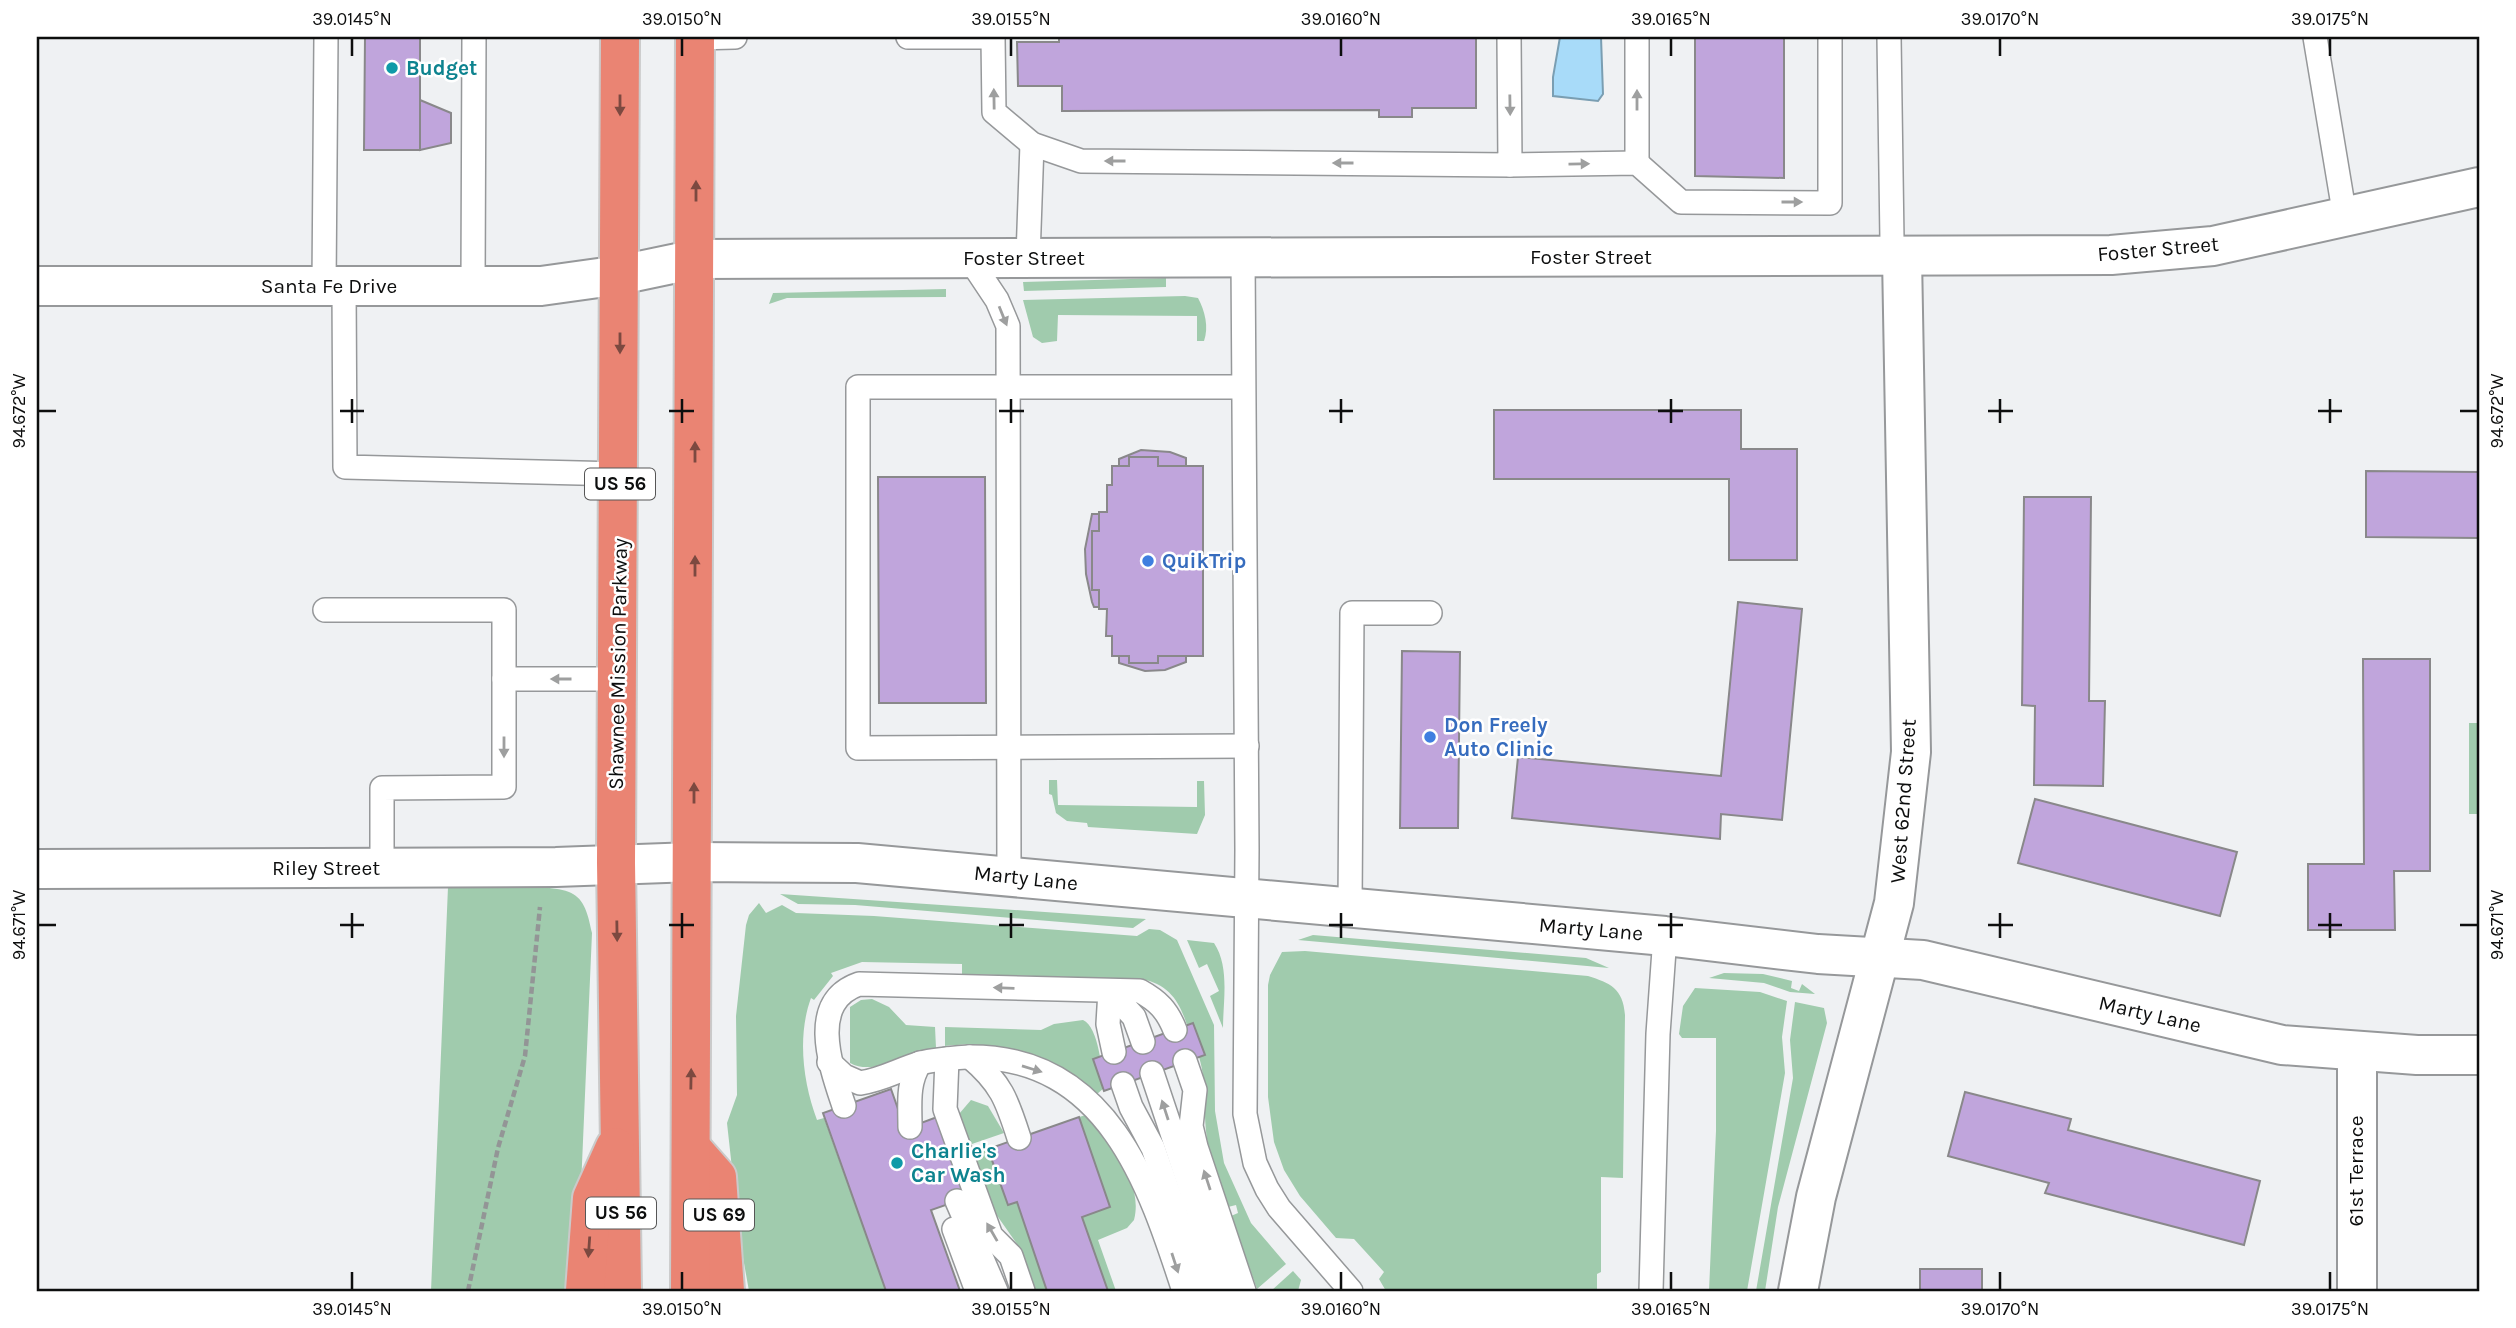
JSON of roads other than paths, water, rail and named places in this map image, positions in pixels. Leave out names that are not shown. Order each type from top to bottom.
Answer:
[{"type":"highway","name":"Shawnee Mission Parkway","points":[[620,37],[620,474],[616,863],[622,1291]]},
{"type":"highway","points":[[690,1291],[694,862],[695,37]]},
{"type":"highway","points":[[585,1291],[592,1198],[620,1135]]},
{"type":"highway","name":"US 69","points":[[691,1148],[717,1177],[725,1291]]},
{"type":"street","name":"Foster Street","points":[[620,275],[696,259],[2110,255],[2213,246],[2479,187]]},
{"type":"street","name":"West 62nd Street","points":[[1798,1291],[1816,1197],[1896,890],[1911,752],[1902,257]]},
{"type":"street","name":"Santa Fe Drive","points":[[37,286],[541,286],[620,275]]},
{"type":"street","name":"Marty Lane","points":[[616,863],[857,863],[1665,936],[1818,954],[1923,960],[2282,1045],[2357,1052],[2479,1055]]},
{"type":"street","name":"Riley Street","points":[[37,869],[543,867],[616,863]]},
{"type":"street","name":"61st Terrace","points":[[2357,1052],[2357,1291]]},
{"type":"lane","points":[[326,37],[334,286],[345,467],[620,474]]},
{"type":"lane","points":[[473,286],[474,37]]},
{"type":"lane","points":[[695,37],[735,37]]},
{"type":"lane","points":[[908,37],[993,37],[994,112],[1032,144],[1081,161],[1510,165],[1637,163],[1681,202],[1830,203],[1830,37]]},
{"type":"lane","points":[[1509,37],[1510,165]]},
{"type":"lane","points":[[1637,37],[1637,163]]},
{"type":"lane","points":[[1889,37],[1892,241],[1902,257]]},
{"type":"lane","points":[[2315,37],[2345,217]]},
{"type":"lane","points":[[1028,257],[1032,144]]},
{"type":"lane","points":[[1243,257],[1247,747],[1245,1114],[1248,1136],[1266,1189],[1279,1208],[1351,1291]]},
{"type":"lane","points":[[969,258],[997,300],[1008,326],[1009,878]]},
{"type":"lane","points":[[1243,387],[858,387],[858,748],[1247,747]]},
{"type":"lane","points":[[325,610],[504,610],[504,787],[382,788],[382,868]]},
{"type":"lane","points":[[1350,908],[1352,613],[1430,613]]},
{"type":"lane","points":[[504,679],[618,679]]},
{"type":"lane","points":[[1651,1291],[1658,1034],[1665,936]]},
{"type":"lane","points":[[845,1105],[829,1062],[829,1014],[834,1000],[844,989],[859,984],[1140,991],[1157,1001],[1169,1014],[1175,1030]]},
{"type":"lane","points":[[1110,991],[1134,1017],[1143,1042]]},
{"type":"lane","points":[[1110,991],[1108,1024],[1114,1052]]},
{"type":"lane","points":[[829,1062],[845,1076],[860,1083],[942,1060],[1004,1061],[1057,1079],[1083,1098],[1117,1131],[1138,1165],[1166,1233],[1184,1291]]},
{"type":"lane","points":[[942,1060],[945,1109],[991,1236],[1011,1256],[1023,1291]]},
{"type":"lane","points":[[916,1125],[910,1088],[912,1075],[942,1060],[993,1076],[1004,1093],[1018,1138]]},
{"type":"lane","points":[[1185,1061],[1195,1090],[1191,1126],[1196,1147],[1244,1291]]},
{"type":"lane","points":[[1152,1073],[1225,1291]]},
{"type":"lane","points":[[1124,1084],[1131,1107],[1153,1148],[1203,1291]]},
{"type":"lane","points":[[977,1291],[951,1203],[996,1291]]},
{"type":"water","points":[[1560,37],[1601,37],[1603,94],[1598,101],[1553,96],[1553,77]]},
{"type":"place","name":"Budget","points":[[392,68]]},
{"type":"place","name":"QuikTrip","points":[[1148,561]]},
{"type":"place","name":"Don Freely Auto Clinic","points":[[1430,737]]},
{"type":"place","name":"Charlie's Car Wash","points":[[897,1163]]}]
